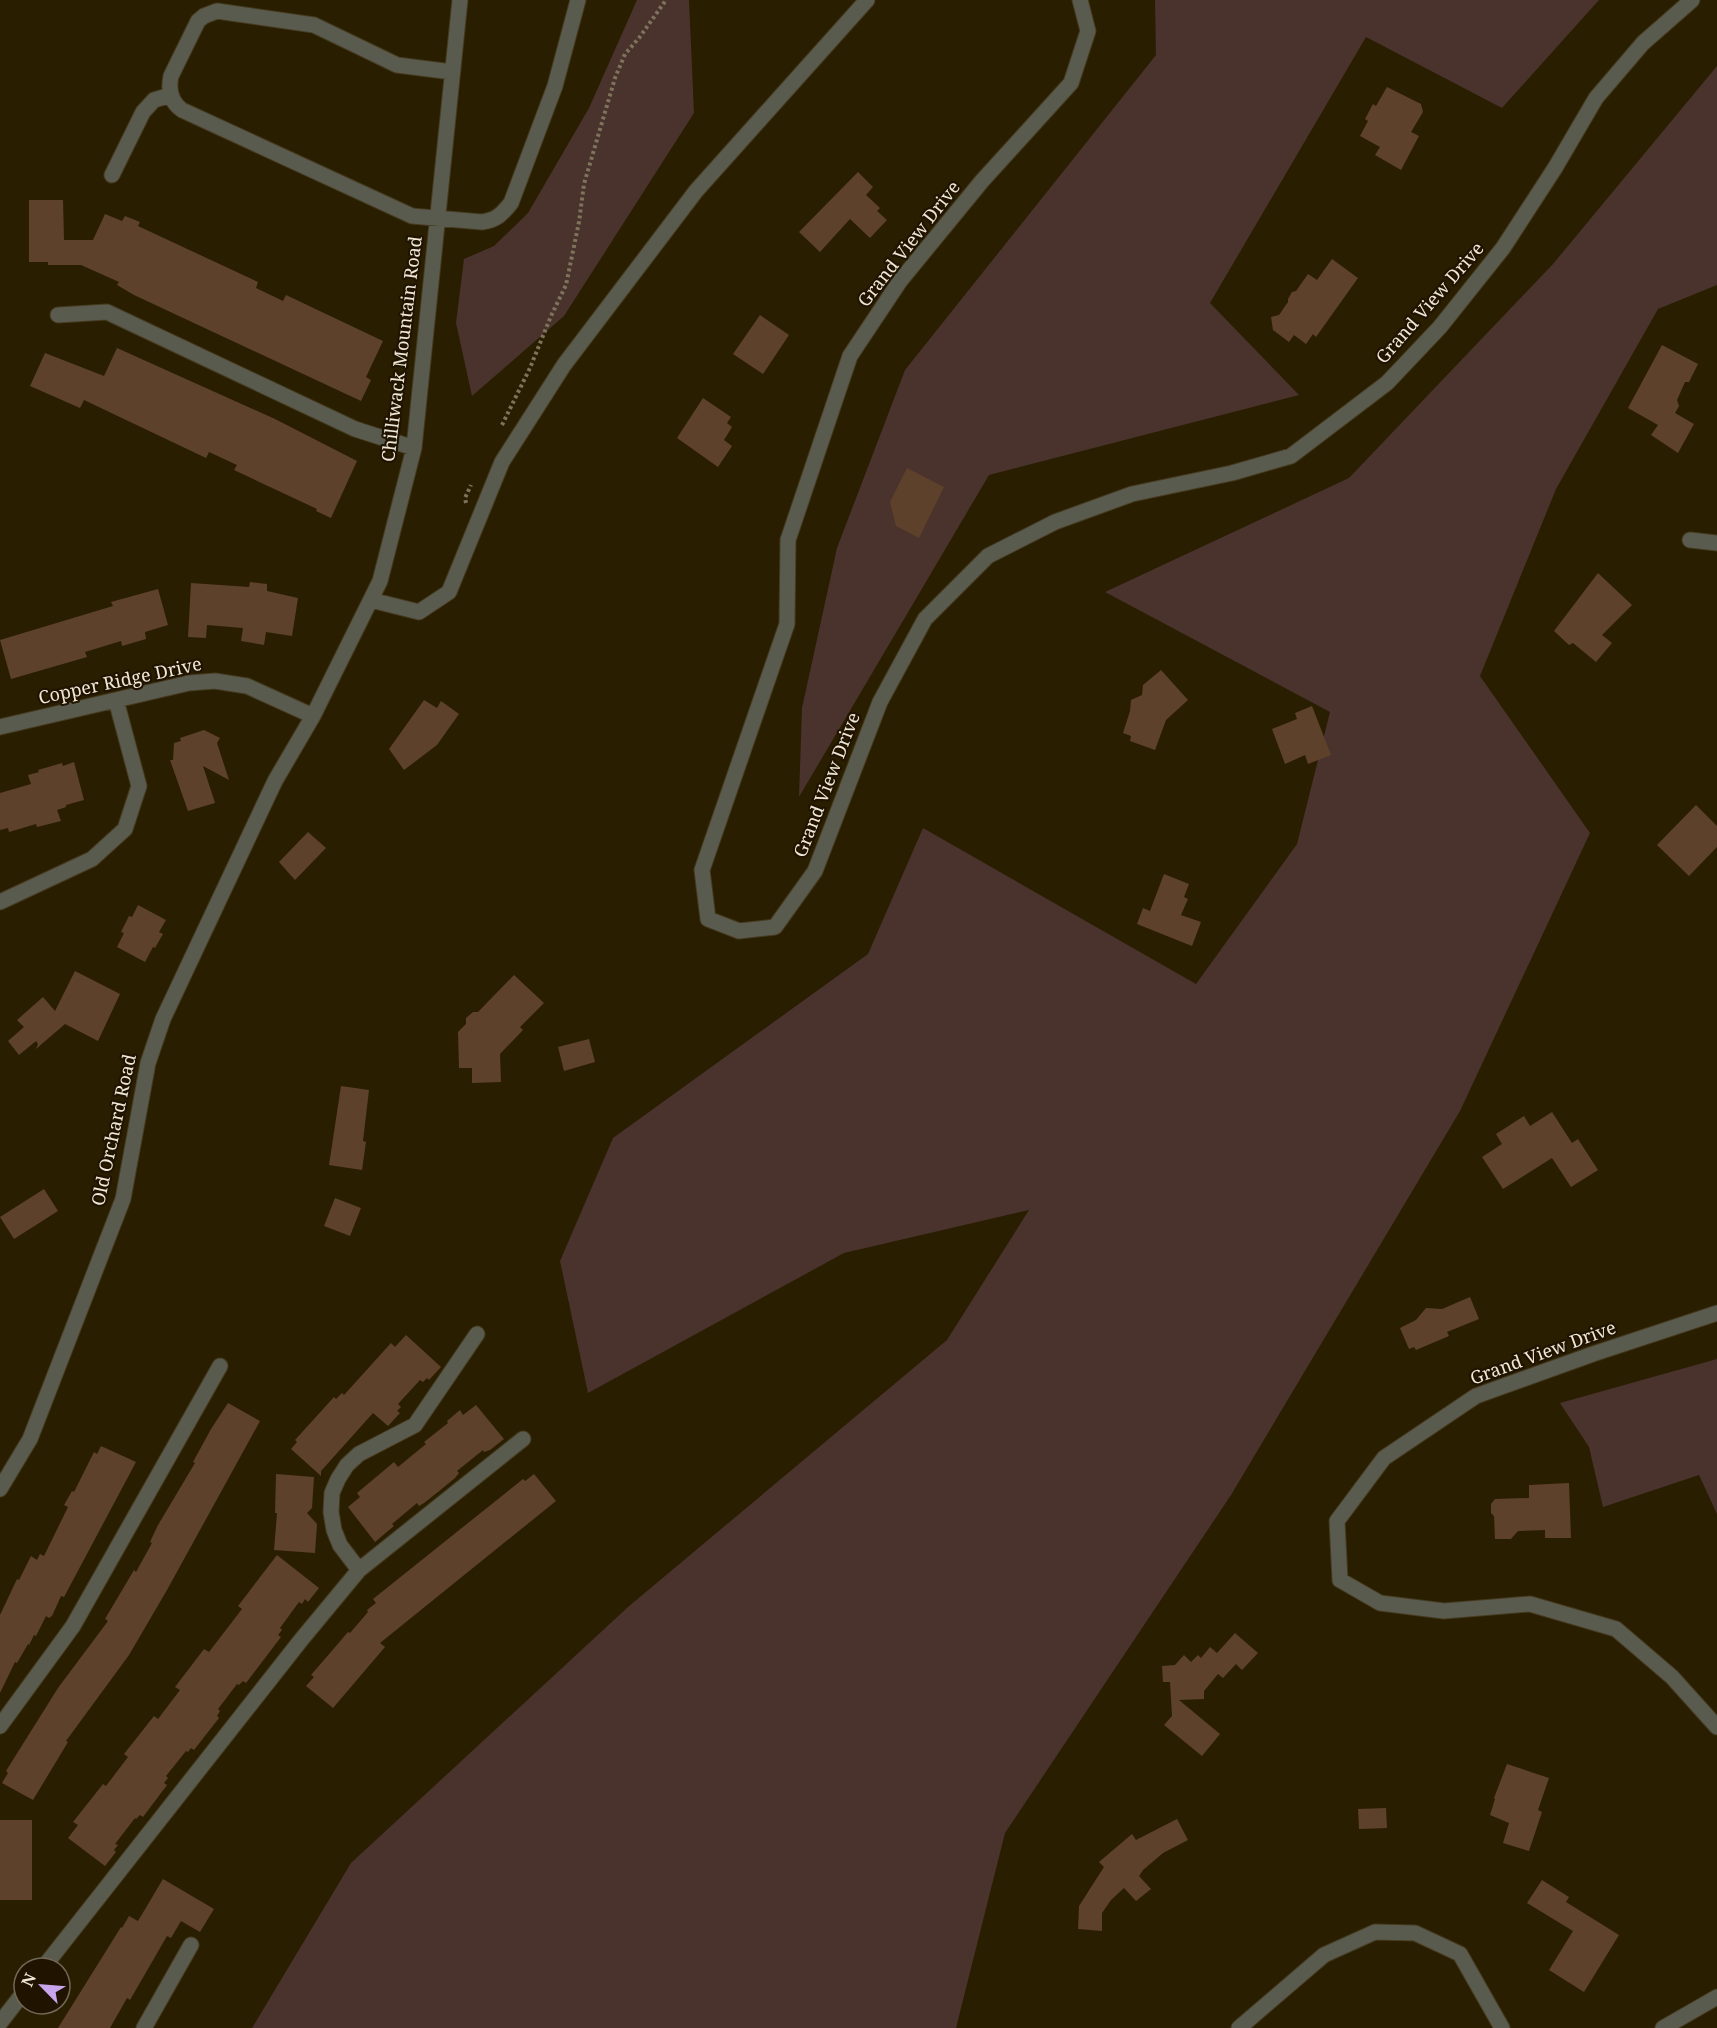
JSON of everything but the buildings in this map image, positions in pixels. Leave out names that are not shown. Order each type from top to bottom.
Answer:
[{"type":"street","name":"Chilliwack Mountain Road","points":[[275,782],[313,716],[380,581],[414,448],[460,0]]},
{"type":"street","points":[[452,72],[397,64],[308,23],[218,11],[198,21],[171,76],[171,95],[174,103],[182,111],[412,216],[493,221],[511,203],[555,86],[578,0]]},
{"type":"street","points":[[371,600],[419,612],[449,592],[502,462],[564,365],[696,191],[867,0]]},
{"type":"street","name":"Grand View Drive","points":[[1080,0],[1088,31],[1071,83],[982,182],[900,281],[850,356],[788,540],[787,624],[702,870],[708,920],[739,931],[775,927],[815,872],[880,702],[919,629],[925,619],[988,556],[1055,522],[1132,494],[1232,473],[1291,456],[1338,422],[1387,383],[1440,327],[1503,248],[1555,168],[1596,98],[1643,43],[1692,0]]},
{"type":"street","points":[[112,176],[142,112],[154,100],[171,95]]},
{"type":"street","points":[[58,315],[107,312],[356,429],[414,448]]},
{"type":"street","points":[[1690,540],[1717,543]]},
{"type":"street","name":"Copper Ridge Drive","points":[[0,726],[189,683],[215,681],[247,686],[313,716]]},
{"type":"street","points":[[0,902],[92,859],[125,829],[139,786],[116,700]]},
{"type":"street","name":"Old Orchard Road","points":[[0,1490],[30,1439],[123,1199],[154,1041],[275,782]]},
{"type":"street","name":"Grand View Drive","points":[[1717,1313],[1593,1353],[1476,1396],[1384,1458],[1337,1521],[1340,1580],[1380,1603],[1444,1611],[1530,1604],[1616,1629],[1672,1677],[1717,1727]]},
{"type":"street","points":[[359,1570],[340,1545],[334,1530],[331,1512],[332,1493],[338,1479],[347,1465],[359,1454],[415,1425],[477,1334]]},
{"type":"street","points":[[0,1726],[73,1626],[220,1366]]},
{"type":"street","points":[[52,1956],[359,1570],[523,1439]]},
{"type":"street","points":[[1239,2028],[1324,1955],[1375,1932],[1414,1933],[1460,1954],[1502,2028]]},
{"type":"street","points":[[144,2028],[191,1945]]},
{"type":"street","points":[[1663,2028],[1717,1996]]},
{"type":"street","points":[[0,2023],[12,2008]]},
{"type":"path","points":[[501,427],[530,368],[566,285],[584,184],[625,54],[666,0]]},
{"type":"path","points":[[474,481],[465,498],[474,530]]},
{"type":"shaded area","points":[[637,0],[689,0],[694,113],[564,316],[472,396],[456,323],[464,259],[494,246],[528,213],[589,108]]},
{"type":"shaded area","points":[[1155,0],[1599,0],[1502,108],[1366,37],[1210,303],[1299,395],[989,475],[799,797],[802,708],[837,548],[905,370],[1156,55]]},
{"type":"shaded area","points":[[1717,66],[1717,285],[1658,309],[1556,489],[1480,676],[1590,833],[1460,1111],[1231,1495],[1005,1833],[956,2028],[252,2028],[351,1863],[628,1607],[947,1340],[1029,1210],[844,1253],[588,1393],[560,1261],[613,1138],[868,954],[923,828],[1196,984],[1297,844],[1330,712],[1105,592],[1349,478],[1553,264]]},
{"type":"shaded area","points":[[1717,1359],[1717,1514],[1699,1475],[1603,1507],[1589,1447],[1560,1403]]}]
